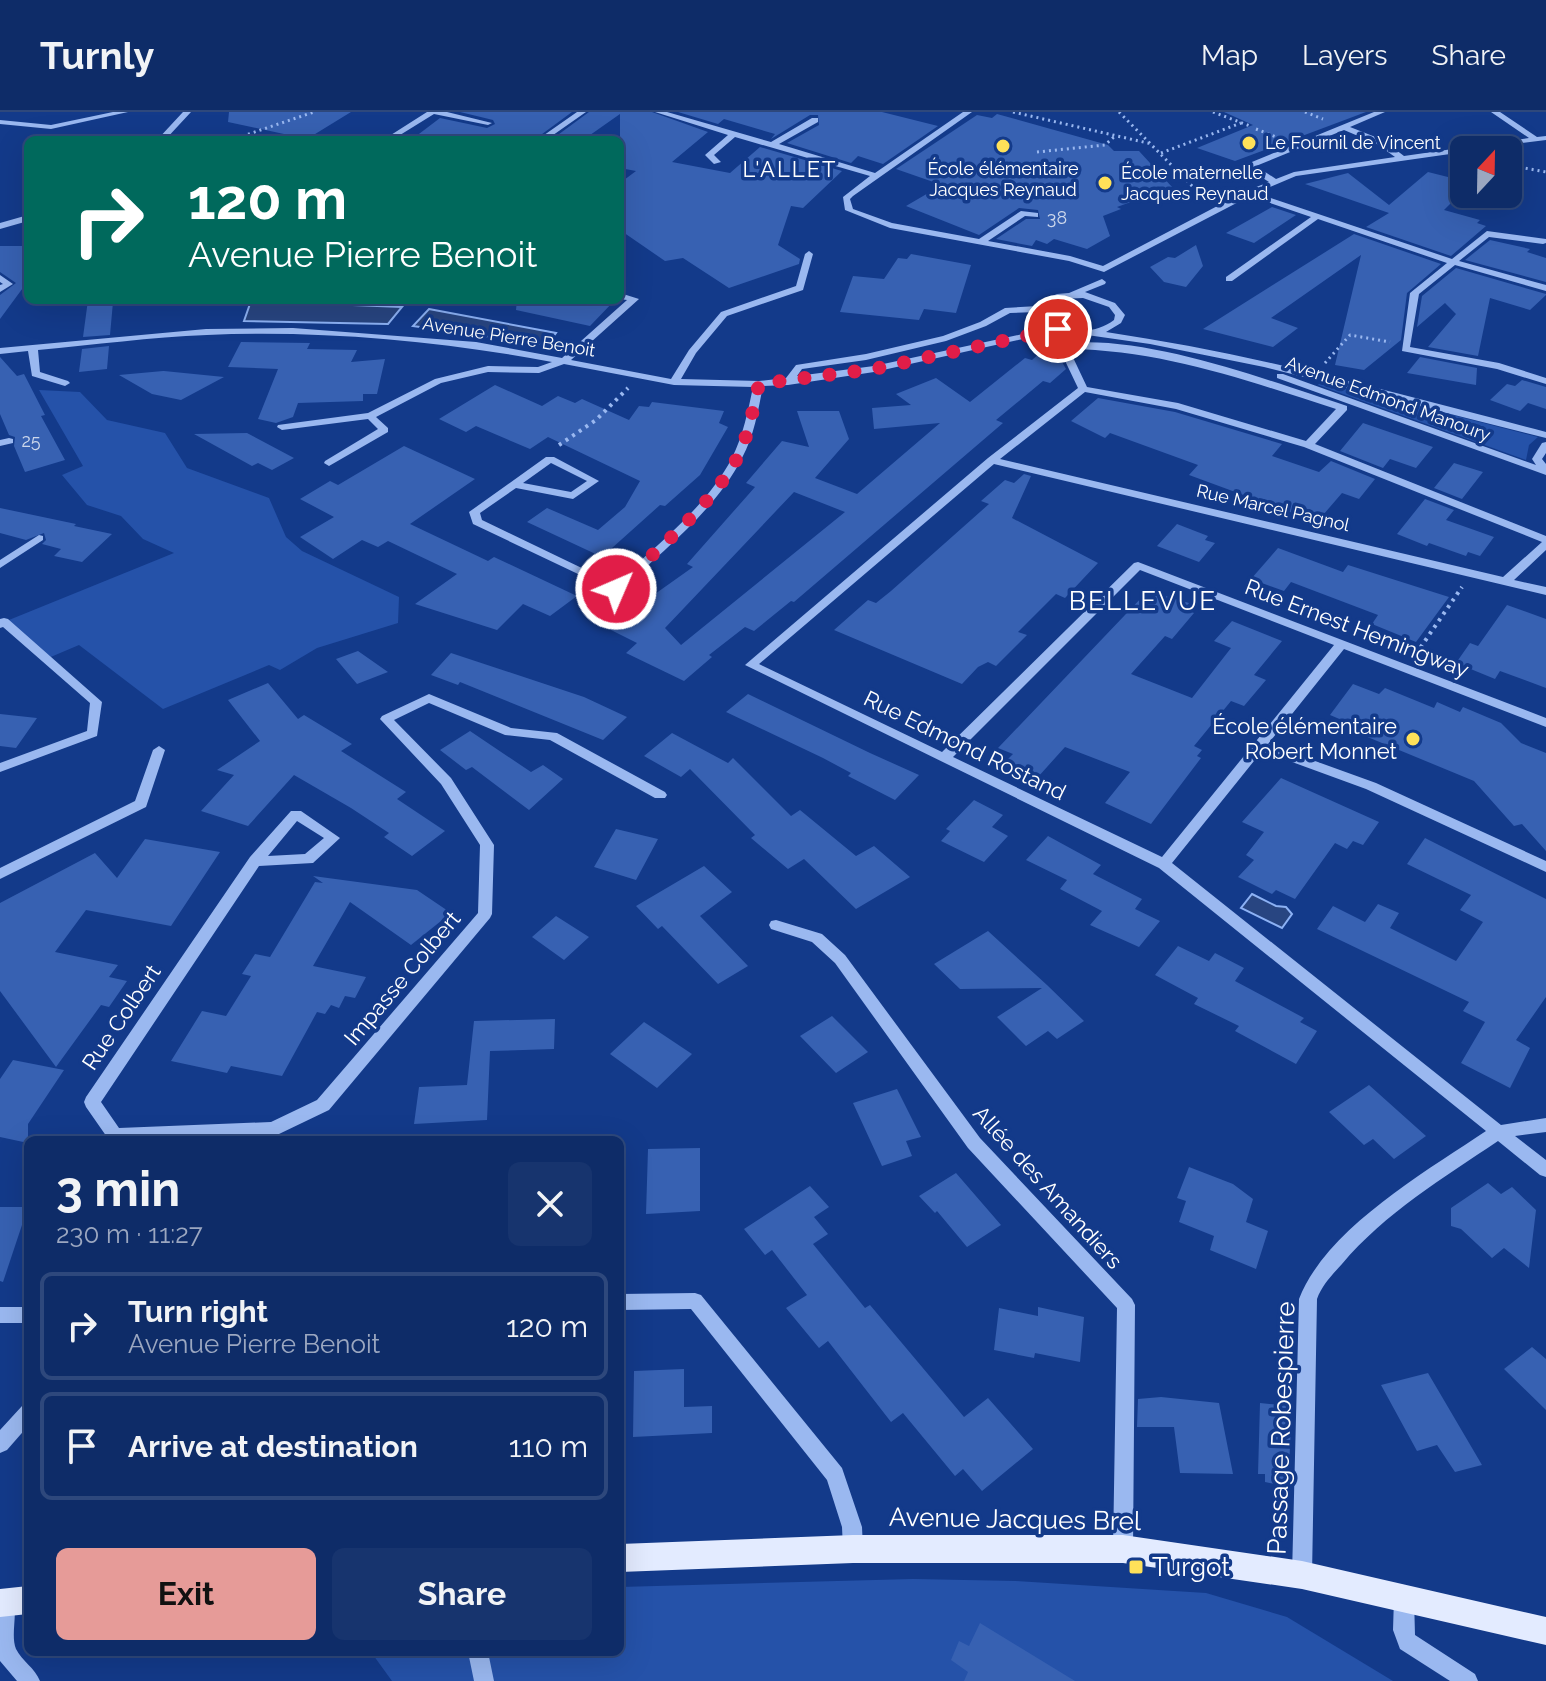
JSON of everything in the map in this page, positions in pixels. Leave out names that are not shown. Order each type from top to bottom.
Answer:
[{"type":"main road","name":"Avenue Jacques Brel","points":[[624,1558],[853,1549],[1123,1549],[1302,1575],[1546,1631]]},
{"type":"street","points":[[0,122],[51,127],[124,112]]},
{"type":"street","points":[[165,136],[187,112]]},
{"type":"street","points":[[394,136],[434,112],[488,123]]},
{"type":"street","points":[[547,136],[582,112]]},
{"type":"street","points":[[662,112],[875,175]]},
{"type":"street","points":[[968,112],[875,175],[846,199],[849,210],[890,225],[1095,264],[1104,269]]},
{"type":"street","points":[[1274,181],[1250,166],[1381,112]]},
{"type":"street","points":[[1495,112],[1535,139]]},
{"type":"street","points":[[772,145],[815,120]]},
{"type":"street","points":[[1345,128],[1380,142],[1403,159]]},
{"type":"street","points":[[717,162],[709,155],[734,134]]},
{"type":"street","points":[[1104,269],[1274,181],[1317,170],[1546,138]]},
{"type":"street","points":[[1249,193],[1450,261],[1546,288]]},
{"type":"street","points":[[980,242],[1024,213],[1035,215]]},
{"type":"street","points":[[1229,279],[1319,215]]},
{"type":"street","points":[[0,226],[24,219]]},
{"type":"street","points":[[1543,241],[1487,234],[1450,261],[1415,293],[1405,349],[1499,366],[1546,381]]},
{"type":"street","points":[[674,382],[692,352],[724,314],[800,288],[809,254]]},
{"type":"street","points":[[1104,269],[1104,300]]},
{"type":"street","points":[[0,278],[9,284],[0,289]]},
{"type":"street","points":[[1040,312],[1050,299],[1102,282]]},
{"type":"street","points":[[1072,294],[1104,300],[1117,310],[1118,321],[1093,333]]},
{"type":"street","points":[[282,427],[370,416],[438,381],[488,369],[539,370],[564,361],[634,299],[624,297]]},
{"type":"street","points":[[788,382],[799,367],[866,357],[946,338],[983,324],[1008,310],[1040,312],[1058,329]]},
{"type":"street","name":"Avenue Pierre Benoit","points":[[1007,338],[1040,312]]},
{"type":"street","name":"Avenue Edmond Manoury","points":[[1118,321],[1148,340]]},
{"type":"street","name":"Avenue Pierre Benoit","points":[[0,351],[206,332],[278,331],[436,340],[674,382],[759,384],[874,369],[1058,329],[1093,333]]},
{"type":"street","name":"Avenue Edmond Manoury","points":[[1093,333],[1148,340],[1314,376],[1546,435]]},
{"type":"street","points":[[1308,445],[1343,408],[1184,362],[1124,349],[1063,346],[1083,389],[1178,406],[1308,445],[1546,542],[1506,581]]},
{"type":"street","points":[[33,349],[35,374],[65,383]]},
{"type":"street","name":"Avenue Edmond Manoury","points":[[1219,355],[1546,472]]},
{"type":"street","points":[[514,484],[573,496],[594,481],[550,459],[514,484],[474,512],[477,522],[616,589],[697,510],[732,467],[745,441],[759,384]]},
{"type":"street","name":"Rue Edmond Rostand","points":[[1083,389],[992,460],[751,665],[946,756],[1164,864],[1546,1170]]},
{"type":"street","points":[[329,463],[384,430],[370,416]]},
{"type":"street","points":[[1546,445],[1537,459],[1546,472]]},
{"type":"street","name":"Rue Marcel Pagnol","points":[[992,460],[1546,591]]},
{"type":"street","points":[[0,565],[39,538]]},
{"type":"street","name":"Rue Ernest Hemingway","points":[[946,756],[1138,565],[1546,723]]},
{"type":"street","points":[[0,624],[4,622],[96,702],[93,733],[0,768]]},
{"type":"street","points":[[1164,864],[1342,643]]},
{"type":"street","name":"Impasse Colbert","points":[[268,1134],[323,1105],[485,914],[487,845],[446,781],[386,719],[429,698],[509,732],[553,736],[660,795]]},
{"type":"street","points":[[1260,746],[1371,786],[1546,867]]},
{"type":"street","points":[[0,874],[141,804],[159,750]]},
{"type":"street","points":[[296,814],[333,838],[308,859],[255,861],[296,814]]},
{"type":"street","name":"Rue Colbert","points":[[255,861],[92,1102],[115,1135],[268,1134]]},
{"type":"street","name":"Allée des Amandiers","points":[[776,925],[817,938],[840,959],[974,1143],[1126,1305],[1123,1549]]},
{"type":"street","points":[[1498,1132],[1546,1125]]},
{"type":"street","name":"Passage Robespierre","points":[[1302,1575],[1308,1299],[1314,1283],[1356,1235],[1405,1195],[1498,1132]]},
{"type":"street","points":[[624,1302],[695,1301],[835,1475],[852,1527],[853,1549]]},
{"type":"street","points":[[0,1315],[24,1315]]},
{"type":"street","points":[[0,1444],[24,1417]]},
{"type":"street","points":[[1404,1598],[1403,1630],[1407,1642],[1468,1681]]},
{"type":"street","points":[[11,1602],[6,1652],[30,1681]]},
{"type":"street","points":[[479,1656],[484,1681]]},
{"type":"path","points":[[243,136],[314,112]]},
{"type":"path","points":[[1013,112],[1152,144]]},
{"type":"path","points":[[1119,112],[1197,190]]},
{"type":"path","points":[[1213,112],[1250,126]]},
{"type":"path","points":[[1161,153],[1241,123]]},
{"type":"path","points":[[1037,152],[1105,145],[1115,136]]},
{"type":"path","points":[[1522,168],[1546,172]]},
{"type":"path","points":[[1314,376],[1350,335],[1406,344]]},
{"type":"path","points":[[550,459],[558,446],[596,420],[643,377]]},
{"type":"path","points":[[1406,668],[1472,573]]},
{"type":"shaded area","points":[[250,304],[402,307],[388,324],[244,321]]},
{"type":"shaded area","points":[[429,309],[556,333],[547,345],[413,326]]},
{"type":"shaded area","points":[[1321,381],[1538,437],[1529,445],[1526,460],[1318,385]]},
{"type":"shaded area","points":[[39,390],[80,392],[107,420],[165,433],[187,468],[269,498],[286,537],[302,551],[399,597],[398,623],[317,648],[280,670],[269,665],[163,709],[79,645],[46,659],[4,622],[174,553],[143,539],[121,516],[87,505],[62,475],[83,466]]},
{"type":"shaded area","points":[[1252,894],[1276,906],[1286,907],[1292,914],[1282,928],[1241,908]]},
{"type":"shaded area","points":[[913,1579],[1016,1581],[1206,1593],[1287,1617],[1393,1681],[392,1681],[374,1656],[624,1656],[624,1587]]},
{"type":"building","points":[[229,112],[351,112],[312,136],[293,136],[228,122]]},
{"type":"building","points":[[460,112],[572,112],[539,136],[416,136],[440,118],[487,128],[495,124],[493,120]]},
{"type":"building","points":[[589,112],[652,112],[708,132],[672,162],[730,173],[760,147],[842,171],[803,208],[791,206],[778,245],[800,259],[799,264],[729,288],[683,258],[665,261],[624,233],[624,180],[636,171],[624,169],[620,114],[589,136],[556,136]]},
{"type":"building","points":[[678,112],[882,112],[938,126],[883,164],[858,156],[851,163],[787,143],[819,125],[818,115],[810,115],[771,139],[775,134],[724,119],[718,124]]},
{"type":"building","points":[[1224,112],[1366,112],[1235,161],[1197,148],[1253,125]]},
{"type":"building","points":[[997,114],[1108,145],[1114,151],[1139,151],[1172,187],[1117,207],[1121,209],[1103,216],[1110,236],[1087,249],[1054,239],[1047,244],[1036,240],[1032,246],[996,239],[1026,219],[1040,219],[1038,210],[1019,208],[979,235],[906,206],[942,185],[896,169],[977,115],[992,118]]},
{"type":"building","points":[[1428,172],[1450,178],[1450,204],[1444,210],[1480,220],[1477,223],[1486,226],[1451,256],[1366,227],[1389,213],[1305,184],[1348,173],[1389,205]]},
{"type":"building","points":[[1272,207],[1296,215],[1254,243],[1226,233]]},
{"type":"building","points":[[1354,234],[1441,264],[1407,293],[1401,340],[1364,370],[1335,365],[1361,255],[1271,318],[1298,328],[1273,347],[1203,329]]},
{"type":"building","points":[[1490,240],[1530,249],[1527,252],[1546,258],[1546,282],[1465,260]]},
{"type":"building","points":[[1196,245],[1203,266],[1186,287],[1164,282],[1150,267],[1168,257],[1175,258]]},
{"type":"building","points":[[0,246],[24,246],[24,286],[0,319],[0,295],[16,283],[0,272]]},
{"type":"building","points":[[911,254],[971,265],[956,313],[924,309],[919,320],[840,312],[853,276],[884,279],[898,258],[907,259]]},
{"type":"building","points":[[1456,268],[1546,295],[1530,310],[1490,298],[1478,356],[1428,347],[1456,314],[1445,303],[1417,327],[1422,296]]},
{"type":"building","points":[[87,304],[113,304],[110,335],[83,337]]},
{"type":"building","points":[[517,304],[611,304],[590,326],[516,310]]},
{"type":"building","points":[[241,342],[310,343],[307,349],[357,350],[351,362],[385,359],[377,394],[363,394],[363,401],[298,403],[293,417],[276,423],[258,419],[278,369],[228,367]]},
{"type":"building","points":[[109,346],[107,369],[79,372],[82,349]]},
{"type":"building","points":[[1040,353],[1061,360],[1066,369],[1050,383],[1043,381],[996,420],[1003,423],[794,602],[791,601],[754,631],[745,627],[709,655],[712,657],[684,681],[626,653],[637,643],[607,628],[693,567],[687,564],[755,487],[746,483],[782,441],[809,447],[797,411],[839,411],[849,439],[815,478],[857,494],[940,423],[874,429],[872,408],[911,405],[896,394],[936,378],[970,402],[1025,358],[1032,360]],"holes":[[[794,492],[845,512],[681,645],[665,628]]]},
{"type":"building","points":[[0,357],[17,376],[24,374],[45,415],[41,416],[65,460],[25,472],[14,446],[15,437],[9,435],[0,414]]},
{"type":"building","points":[[1420,357],[1477,368],[1476,385],[1407,373]]},
{"type":"building","points":[[163,371],[224,377],[181,400],[152,394],[119,375]]},
{"type":"building","points":[[1522,380],[1546,387],[1546,409],[1528,403],[1520,411],[1490,400],[1507,384],[1515,386]]},
{"type":"building","points":[[495,385],[542,406],[558,396],[575,403],[582,399],[629,420],[639,406],[649,407],[652,402],[724,411],[719,423],[728,427],[700,475],[665,506],[660,505],[602,557],[527,522],[547,508],[598,530],[625,507],[640,481],[548,437],[530,449],[476,426],[466,432],[439,419]]},
{"type":"building","points":[[1098,398],[1175,412],[1282,444],[1272,456],[1319,472],[1331,461],[1375,479],[1359,499],[1342,493],[1317,522],[1189,475],[1198,465],[1110,433],[1105,438],[1071,421]]},
{"type":"building","points":[[1363,423],[1433,447],[1416,468],[1390,459],[1383,468],[1340,451]]},
{"type":"building","points":[[247,433],[294,458],[272,470],[258,463],[252,466],[194,434]]},
{"type":"building","points":[[404,446],[475,479],[410,524],[488,561],[494,557],[577,596],[550,616],[523,604],[497,630],[415,604],[457,574],[388,541],[378,547],[362,540],[333,559],[300,537],[334,517],[300,499],[330,481],[338,485]]},
{"type":"building","points":[[1454,463],[1483,472],[1462,499],[1434,488]]},
{"type":"building","points":[[1024,474],[1031,476],[1012,518],[1098,563],[1065,598],[1056,594],[1018,632],[1027,635],[996,666],[988,662],[978,667],[962,684],[834,630],[868,600],[876,603],[891,591],[989,504],[981,501],[1005,480],[1014,483]]},
{"type":"building","points":[[1425,499],[1454,510],[1446,520],[1494,537],[1480,556],[1468,552],[1466,556],[1429,543],[1427,546],[1397,534]]},
{"type":"building","points":[[0,508],[112,534],[82,562],[54,556],[61,549],[42,544],[46,540],[44,533],[26,540],[0,533]]},
{"type":"building","points":[[1177,524],[1208,536],[1205,540],[1215,543],[1199,562],[1157,546]]},
{"type":"building","points":[[1278,548],[1343,572],[1348,565],[1449,597],[1416,642],[1372,624],[1378,615],[1291,582],[1284,591],[1251,579]]},
{"type":"building","points":[[1156,593],[1189,603],[1185,609],[1194,613],[1172,639],[1165,636],[1131,674],[1192,698],[1231,648],[1214,641],[1232,621],[1282,641],[1254,675],[1266,680],[1244,706],[1231,701],[1194,746],[1202,750],[1197,756],[1201,758],[1151,824],[1105,803],[1130,772],[1065,747],[1038,777],[1005,762],[1013,754],[998,748],[1145,594],[1152,597]]},
{"type":"building","points":[[1507,605],[1546,619],[1546,688],[1500,671],[1495,679],[1456,663],[1470,643],[1478,646]]},
{"type":"building","points":[[358,651],[388,672],[357,684],[336,659]]},
{"type":"building","points":[[451,653],[584,697],[627,717],[603,740],[460,682],[458,685],[431,675]]},
{"type":"building","points":[[268,683],[298,719],[304,715],[352,744],[341,751],[406,792],[397,799],[445,831],[412,856],[384,837],[389,833],[294,775],[248,826],[201,811],[234,775],[217,770],[260,741],[228,700]]},
{"type":"building","points":[[1353,684],[1379,694],[1385,688],[1434,708],[1437,702],[1460,712],[1463,707],[1501,723],[1521,743],[1546,753],[1546,851],[1522,824],[1514,826],[1474,781],[1353,731],[1356,726],[1330,715]]},
{"type":"building","points":[[748,694],[919,775],[895,800],[848,776],[851,773],[823,758],[726,712]]},
{"type":"building","points":[[0,714],[37,718],[16,748],[0,746]]},
{"type":"building","points":[[470,731],[531,772],[543,765],[563,779],[529,810],[472,767],[466,770],[440,750]]},
{"type":"building","points":[[672,733],[728,763],[733,758],[791,816],[800,810],[856,856],[874,846],[910,877],[856,909],[804,859],[788,869],[751,838],[755,835],[690,769],[681,777],[644,756]]},
{"type":"building","points":[[1281,778],[1379,822],[1363,845],[1353,841],[1347,849],[1335,843],[1295,899],[1276,890],[1272,894],[1238,877],[1254,860],[1246,855],[1264,832],[1242,822]]},
{"type":"building","points":[[974,800],[1003,815],[992,827],[1008,836],[984,862],[941,841],[950,831],[946,829]]},
{"type":"building","points":[[616,829],[658,839],[636,880],[594,867]]},
{"type":"building","points":[[1048,836],[1101,865],[1093,874],[1142,899],[1135,909],[1160,921],[1139,947],[1090,925],[1102,911],[1060,889],[1067,880],[1026,860]]},
{"type":"building","points":[[1425,838],[1546,899],[1546,997],[1516,1040],[1530,1048],[1510,1088],[1461,1063],[1485,1022],[1463,1011],[1469,1002],[1317,929],[1333,906],[1365,922],[1378,904],[1399,913],[1390,928],[1456,961],[1483,922],[1460,910],[1471,895],[1407,864]]},
{"type":"building","points":[[145,839],[220,852],[171,926],[86,910],[55,952],[118,965],[109,977],[127,981],[109,1007],[101,1005],[56,1067],[0,991],[0,903],[95,853],[117,878]]},
{"type":"building","points":[[704,866],[732,892],[700,916],[748,966],[718,984],[662,926],[658,929],[636,906]]},
{"type":"building","points":[[313,876],[417,890],[451,913],[411,945],[350,902],[313,966],[366,977],[355,998],[345,996],[339,1008],[331,1005],[325,1014],[317,1012],[282,1076],[231,1066],[227,1073],[171,1061],[202,1011],[226,1016],[251,976],[242,974],[255,954],[270,957],[315,882],[323,883]]},
{"type":"building","points":[[556,916],[589,937],[564,960],[532,937]]},
{"type":"building","points":[[988,931],[1084,1021],[1057,1039],[1048,1031],[1026,1046],[997,1017],[1042,988],[960,989],[934,964]]},
{"type":"building","points":[[1178,946],[1209,961],[1215,953],[1244,968],[1235,981],[1304,1018],[1300,1022],[1317,1031],[1296,1064],[1235,1031],[1239,1026],[1194,1004],[1198,998],[1155,975]]},
{"type":"building","points":[[832,1016],[868,1052],[836,1073],[800,1036]]},
{"type":"building","points":[[555,1019],[554,1049],[490,1051],[487,1120],[414,1124],[419,1087],[467,1085],[474,1021]]},
{"type":"building","points":[[644,1022],[692,1054],[657,1088],[610,1054]]},
{"type":"building","points":[[13,1060],[64,1070],[28,1124],[28,1136],[24,1136],[24,1142],[0,1137],[0,1079]]},
{"type":"building","points":[[1369,1085],[1426,1136],[1394,1159],[1373,1139],[1364,1145],[1329,1112]]},
{"type":"building","points":[[897,1089],[921,1137],[906,1141],[912,1156],[882,1166],[853,1103]]},
{"type":"building","points":[[700,1148],[700,1211],[646,1214],[648,1149]]},
{"type":"building","points":[[1189,1167],[1233,1184],[1253,1199],[1246,1222],[1268,1231],[1256,1269],[1210,1250],[1214,1236],[1179,1222],[1186,1201],[1177,1198]]},
{"type":"building","points":[[956,1173],[1001,1225],[967,1247],[937,1211],[935,1213],[919,1196]]},
{"type":"building","points":[[1488,1183],[1501,1194],[1512,1187],[1536,1210],[1529,1268],[1504,1248],[1492,1258],[1461,1229],[1451,1226],[1451,1208]]},
{"type":"building","points":[[810,1186],[829,1207],[814,1217],[828,1234],[813,1244],[865,1308],[870,1305],[964,1417],[988,1398],[1033,1449],[982,1491],[963,1469],[955,1476],[903,1413],[891,1422],[828,1341],[819,1348],[786,1308],[807,1295],[772,1250],[765,1255],[744,1229]]},
{"type":"building","points":[[0,1207],[24,1207],[24,1219],[3,1282],[0,1281]]},
{"type":"building","points":[[1038,1307],[1084,1317],[1080,1362],[1035,1353],[1034,1358],[994,1350],[999,1308],[1038,1316]]},
{"type":"building","points":[[1532,1347],[1546,1359],[1546,1410],[1504,1369]]},
{"type":"building","points":[[684,1369],[684,1407],[712,1406],[712,1433],[633,1437],[634,1371]]},
{"type":"building","points":[[1428,1373],[1482,1465],[1455,1472],[1437,1445],[1417,1451],[1381,1385]]},
{"type":"building","points":[[1161,1397],[1219,1403],[1233,1474],[1180,1473],[1174,1427],[1137,1427],[1138,1399]]},
{"type":"building","points":[[1260,1403],[1292,1406],[1288,1487],[1265,1482],[1265,1474],[1258,1474]]},
{"type":"building","points":[[980,1623],[1075,1681],[964,1681],[968,1672],[951,1660],[959,1641],[969,1646]]},
{"type":"place","name":"Le Fournil de Vincent","points":[[1249,143]]},
{"type":"place","name":"École élémentaire Jacques Reynaud","points":[[1003,146]]},
{"type":"place","name":"École maternelle Jacques Reynaud","points":[[1105,183]]},
{"type":"place","name":"École élémentaire Robert Monnet","points":[[1413,739]]},
{"type":"place","name":"Turgot","points":[[1136,1567]]},
{"type":"district","name":"L'ALLET","points":[[790,169]]},
{"type":"district","name":"BELLEVUE","points":[[1143,601]]},
{"type":"route","points":[[616,589],[697,510],[732,467],[745,441],[759,384],[817,379],[874,369],[1058,329]]}]
